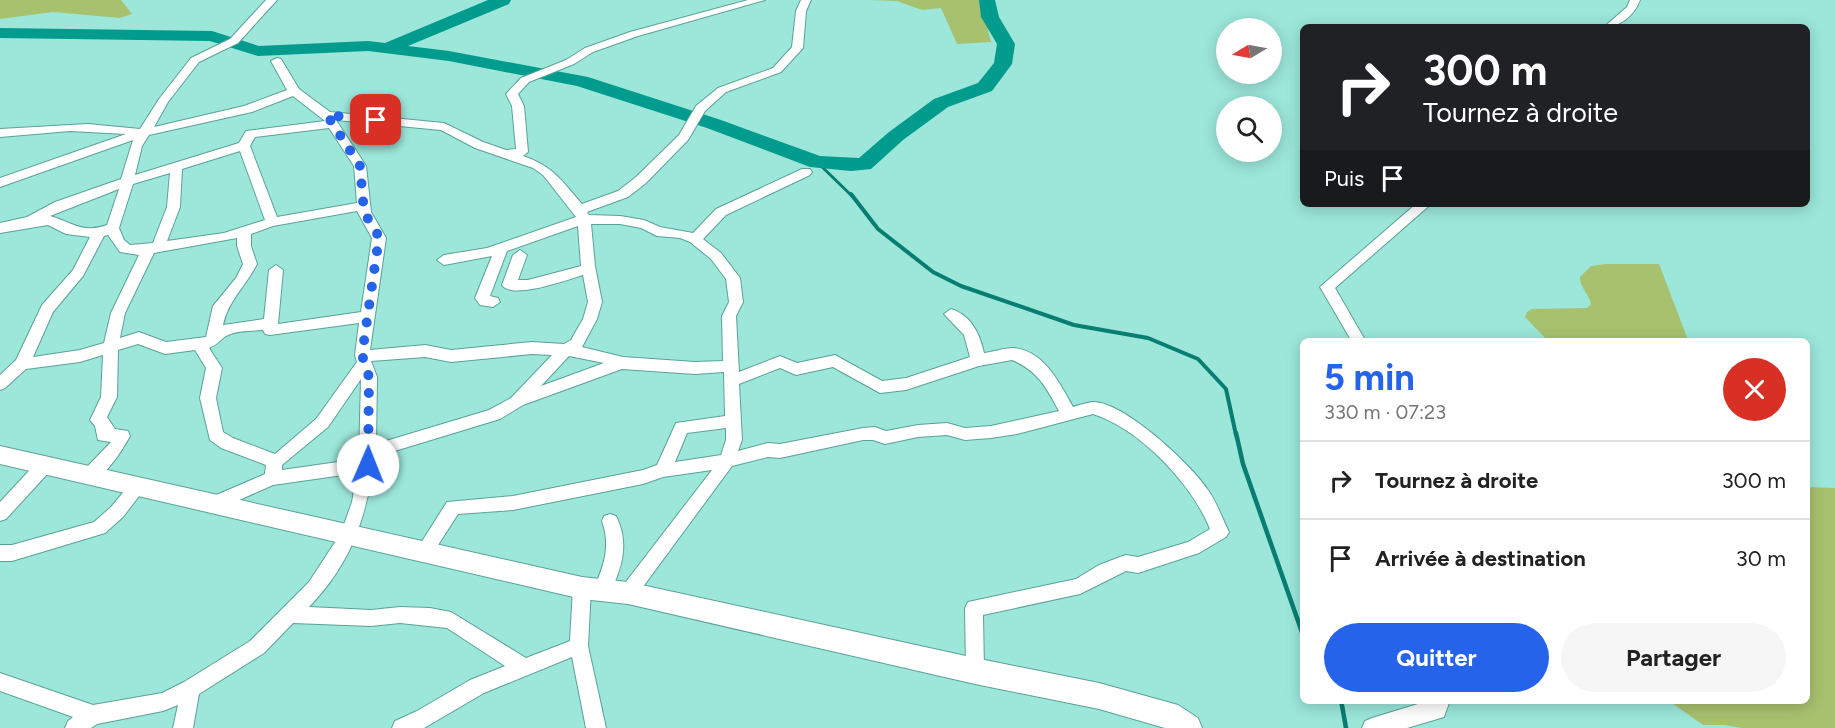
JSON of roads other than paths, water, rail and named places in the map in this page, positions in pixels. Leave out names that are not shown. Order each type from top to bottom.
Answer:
[{"type":"street","points":[[0,384],[22,364],[47,309],[78,273],[105,231],[128,181],[136,146],[163,101],[195,60],[234,41],[272,0]]},
{"type":"street","points":[[503,154],[522,152],[518,106],[512,93],[525,81],[570,62],[589,50],[634,34],[760,0]]},
{"type":"street","points":[[444,260],[501,248],[582,215],[623,194],[641,180],[684,137],[700,109],[722,90],[777,70],[797,48],[801,11],[806,0]]},
{"type":"street","points":[[1613,24],[1632,8],[1635,0]]},
{"type":"street","points":[[75,728],[93,715],[163,702],[191,688],[257,647],[315,588],[349,536],[360,502],[368,459],[369,377],[363,359],[366,317],[379,237],[363,206],[360,166],[329,120],[294,92],[277,61]]},
{"type":"street","points":[[0,183],[142,133],[248,109],[294,92]]},
{"type":"street","points":[[272,222],[244,146],[250,134],[276,130],[278,132],[329,120],[444,127],[503,154],[537,165],[547,172],[582,215],[595,302],[590,319],[576,344],[566,350],[516,402]]},
{"type":"street","points":[[0,133],[116,128],[142,133]]},
{"type":"street","points":[[27,222],[60,205],[128,181],[244,146]]},
{"type":"street","points":[[90,475],[115,449],[122,436],[104,435],[108,431],[102,428],[104,423],[98,420],[109,398],[111,344],[118,313],[174,210],[178,193],[176,165]]},
{"type":"street","points":[[695,239],[721,212],[806,172]]},
{"type":"street","points":[[0,228],[50,220],[71,231],[105,231],[125,250],[225,237],[272,222],[363,206]]},
{"type":"street","points":[[1357,338],[1327,287],[1420,207]]},
{"type":"street","points":[[582,215],[644,224],[657,231],[682,234],[695,239],[717,256],[733,278],[736,302],[729,316],[734,440],[727,461],[700,500],[628,593]]},
{"type":"street","points":[[244,230],[244,246],[250,264],[241,281],[220,306],[206,341],[214,368],[208,398],[216,435],[227,443],[275,461],[282,459],[291,448],[322,423],[363,359]]},
{"type":"street","points":[[493,302],[482,298],[497,264],[501,248]]},
{"type":"street","points":[[520,255],[509,285],[528,285],[589,269]]},
{"type":"street","points":[[276,270],[270,330],[366,317]]},
{"type":"street","points":[[951,314],[968,327],[974,340],[978,360]]},
{"type":"street","points":[[22,364],[80,356],[111,344],[139,338],[165,348],[206,341],[228,329],[271,324]]},
{"type":"street","points":[[363,359],[425,351],[451,356],[512,348],[566,350],[613,359],[621,363],[695,368],[731,374],[780,362],[796,369],[835,361],[880,387],[906,384],[978,360],[1014,354],[1034,363],[1050,381],[1069,413]]},
{"type":"street","points":[[213,504],[272,478],[368,459],[494,415],[516,402],[621,363]]},
{"type":"street","points":[[425,551],[453,507],[513,503],[643,477],[663,470],[727,461],[768,450],[780,451],[863,434],[875,433],[885,438],[918,431],[947,429],[965,434],[991,432],[1017,428],[1069,413],[1093,408],[1101,409],[1168,457],[1187,474],[1201,492],[1220,532],[1193,548],[1138,565],[1126,563],[1105,571],[1080,586],[999,605],[974,608],[975,671]]},
{"type":"street","points":[[663,470],[682,427],[733,421]]},
{"type":"street","points":[[0,454],[349,536],[592,589],[628,593],[1134,705],[1168,714],[1188,728]]},
{"type":"street","points":[[272,478],[275,461]]},
{"type":"street","points":[[0,514],[45,465]]},
{"type":"street","points":[[0,553],[12,553],[99,528],[117,512],[138,487]]},
{"type":"street","points":[[596,728],[579,646],[592,589],[611,572],[615,555],[615,532],[610,521]]},
{"type":"street","points":[[289,614],[371,618],[430,616],[451,620],[523,667]]},
{"type":"street","points":[[402,728],[424,723],[477,686],[579,646]]},
{"type":"street","points":[[0,682],[93,715]]},
{"type":"street","points":[[183,728],[191,688]]},
{"type":"street","points":[[1372,728],[1437,710],[1439,704]]},
{"type":"waterway","points":[[392,46],[503,0]]},
{"type":"waterway","points":[[0,33],[212,36],[258,51],[368,46],[449,56],[581,81],[714,124],[817,162],[851,165],[864,164],[896,136],[941,103],[985,87],[1003,64],[1006,44],[990,17],[987,0]]},
{"type":"waterway","points":[[817,162],[852,196]]},
{"type":"waterway","points":[[851,194],[878,229],[933,272],[961,286],[1074,325],[1148,338],[1198,359],[1226,389],[1236,435]]},
{"type":"waterway","points":[[1236,433],[1243,464],[1300,627]]},
{"type":"waterway","points":[[1342,704],[1346,728]]}]
